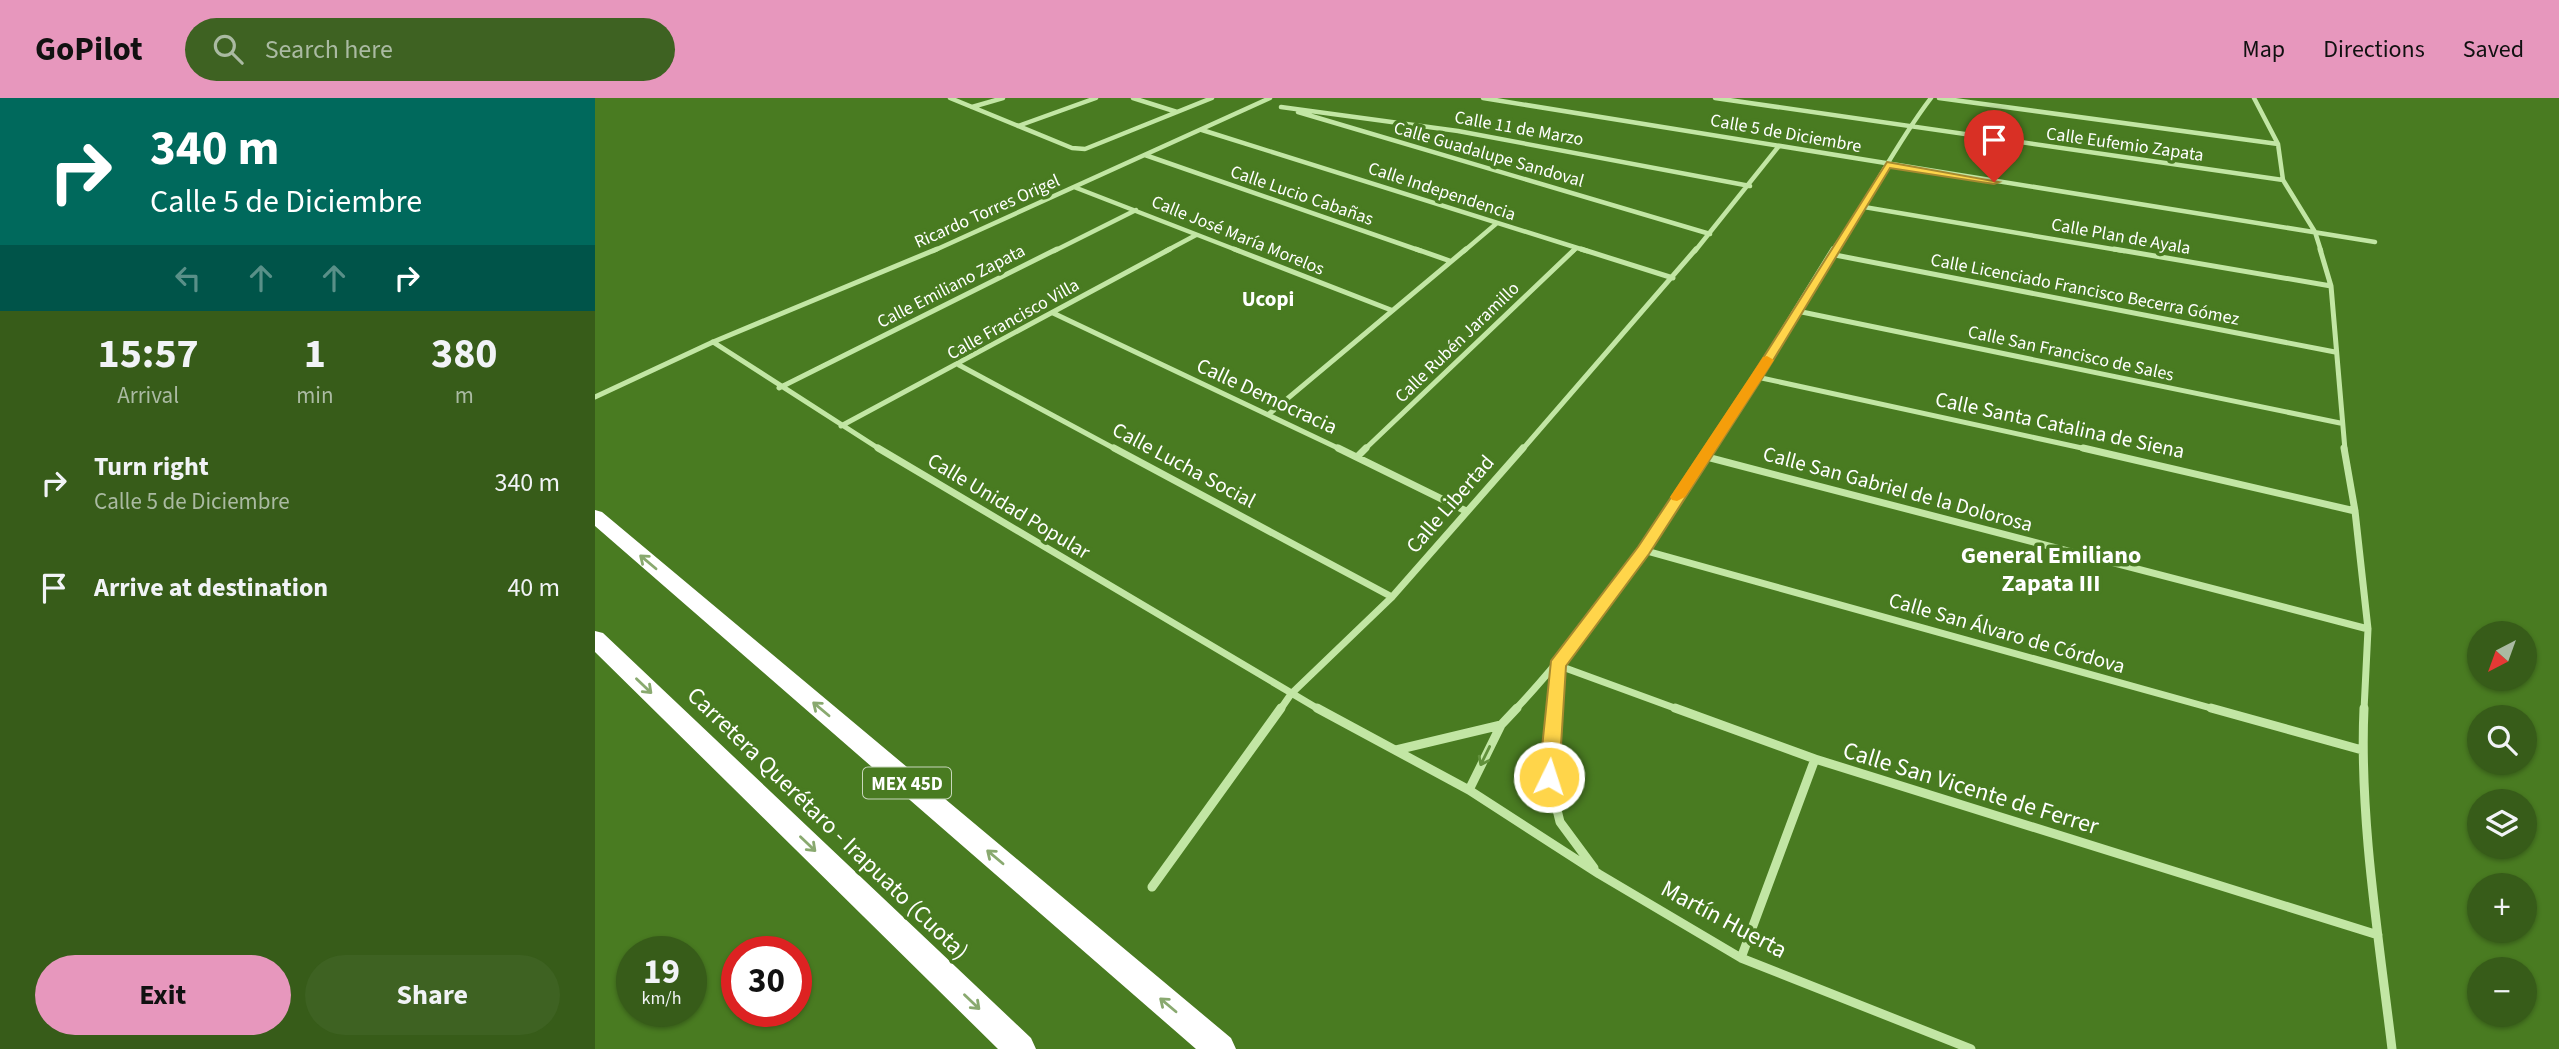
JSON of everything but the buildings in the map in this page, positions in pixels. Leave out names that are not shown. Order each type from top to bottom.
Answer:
[{"type":"highway","name":"MEX 45D","points":[[595,516],[1220,1049]]},
{"type":"highway","name":"Carretera Querétaro - Irapuato (Cuota)","points":[[595,639],[1020,1049]]},
{"type":"street","points":[[950,98],[1072,148],[1085,149],[1212,98]]},
{"type":"street","points":[[972,107],[1003,98]]},
{"type":"street","points":[[1017,126],[1096,98]]},
{"type":"street","points":[[1133,98],[1178,112]]},
{"type":"street","name":"Ricardo Torres Origel","points":[[595,397],[712,342],[878,276],[1270,98]]},
{"type":"street","name":"Calle 5 de Diciembre","points":[[1483,98],[2375,242]]},
{"type":"street","name":"Calle Eufemio Zapata","points":[[1715,98],[1908,128],[2283,180]]},
{"type":"street","points":[[1469,790],[1501,725],[1557,665],[1643,550],[1757,377],[1830,254],[1864,207],[1908,128],[1931,98]]},
{"type":"street","points":[[1939,98],[2278,144]]},
{"type":"street","points":[[2254,98],[2278,144],[2283,180],[2315,232],[2331,286],[2340,424],[2355,510],[2368,629],[2362,750],[2378,935],[2392,1049]]},
{"type":"street","name":"Calle Guadalupe Sandoval","points":[[1260,102],[1710,234]]},
{"type":"street","name":"Calle 11 de Marzo","points":[[1281,107],[1359,115],[1556,148],[1750,186]]},
{"type":"street","name":"Calle Independencia","points":[[1202,130],[1673,278]]},
{"type":"street","name":"Calle Libertad","points":[[1152,887],[1291,694],[1392,597],[1673,278],[1750,186],[1779,146]]},
{"type":"street","name":"Calle Lucio Cabañas","points":[[1144,155],[1450,261]]},
{"type":"street","name":"Calle José María Morelos","points":[[1074,187],[1391,310]]},
{"type":"street","name":"Calle Plan de Ayala","points":[[1864,207],[2331,286]]},
{"type":"street","name":"Calle Emiliano Zapata","points":[[779,388],[1136,210]]},
{"type":"street","points":[[1269,414],[1497,223]]},
{"type":"street","name":"Calle Francisco Villa","points":[[841,426],[959,365],[1196,235]]},
{"type":"street","name":"Calle Rubén Jaramillo","points":[[1358,456],[1576,248]]},
{"type":"street","name":"Calle Licenciado Francisco Becerra Gómez","points":[[1830,254],[2335,352]]},
{"type":"street","name":"Calle San Francisco de Sales","points":[[1797,311],[2340,424]]},
{"type":"street","name":"Calle Democracia","points":[[1053,313],[1358,456],[1466,510]]},
{"type":"street","name":"Calle Unidad Popular","points":[[712,342],[841,426],[1291,694],[1469,790],[1599,874]]},
{"type":"street","name":"Calle Lucha Social","points":[[959,365],[1392,597]]},
{"type":"street","name":"Calle Santa Catalina de Siena","points":[[1757,377],[2266,488],[2355,510]]},
{"type":"street","name":"Calle San Gabriel de la Dolorosa","points":[[1703,456],[2368,629]]},
{"type":"street","name":"Calle San Álvaro de Córdova","points":[[1643,550],[2362,750]]},
{"type":"street","name":"Calle San Vicente de Ferrer","points":[[1557,665],[1815,759],[2378,935]]},
{"type":"street","name":"Martín Huerta","points":[[1557,665],[1549,777],[1560,822],[1599,874],[1741,958],[1971,1049]]},
{"type":"street","points":[[1396,750],[1501,725]]},
{"type":"street","points":[[1741,958],[1815,759]]},
{"type":"slow traffic","points":[[1677,497],[1767,360]]},
{"type":"district","name":"Ucopi","points":[[1268,299]]},
{"type":"district","name":"General Emiliano Zapata III","points":[[2051,569]]},
{"type":"route","points":[[1549,777],[1557,665],[1643,550],[1757,377],[1830,254],[1864,207],[1887,165],[1994,182]]}]
